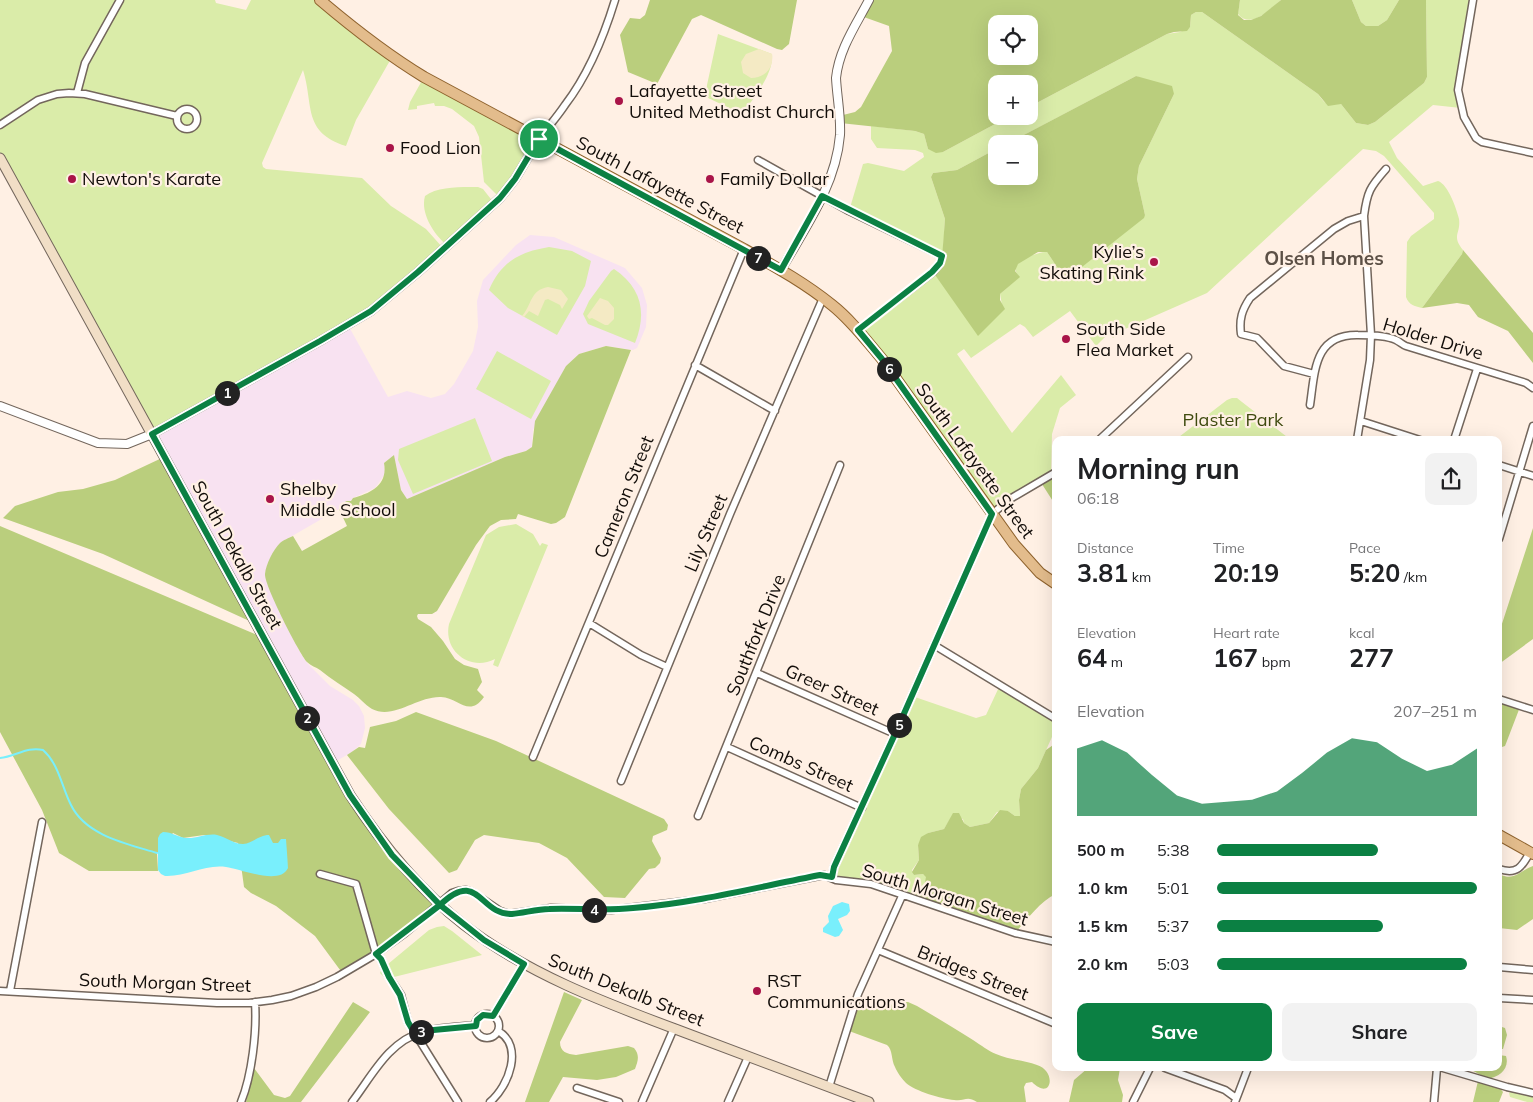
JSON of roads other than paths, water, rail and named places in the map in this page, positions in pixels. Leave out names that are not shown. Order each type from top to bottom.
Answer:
[{"type":"main road","name":"South Lafayette Street","points":[[320,0],[392,58],[424,77],[744,249],[781,270],[823,298],[858,330],[882,359],[1023,555],[1040,573],[1052,581]]},
{"type":"main road","name":"South Dekalb Street","points":[[0,158],[350,795],[392,855],[440,905],[484,940],[524,964],[585,994],[869,1102]]},
{"type":"main road","points":[[1502,836],[1532,851]]},
{"type":"street","points":[[77,93],[85,63],[120,0]]},
{"type":"street","points":[[0,406],[98,443],[127,444],[152,434],[371,311],[418,272],[500,198],[515,179],[539,139],[566,104],[579,83],[596,48],[615,0]]},
{"type":"street","points":[[781,270],[830,180],[838,154],[840,128],[836,78],[839,60],[847,40],[869,0]]},
{"type":"street","points":[[1473,0],[1458,90],[1464,117],[1476,138],[1482,142],[1533,153]]},
{"type":"street","points":[[0,126],[38,100],[56,94],[77,93],[177,116]]},
{"type":"street","points":[[758,160],[822,196],[942,256],[940,263],[932,272],[858,330]]},
{"type":"street","points":[[1358,436],[1369,370],[1371,336],[1364,216],[1371,186],[1386,169]]},
{"type":"street","points":[[1314,374],[1284,366],[1257,338],[1242,334],[1240,324],[1242,314],[1250,298],[1341,224],[1364,216]]},
{"type":"street","name":"Cameron Street","points":[[533,757],[744,249]]},
{"type":"street","name":"Lily Street","points":[[621,781],[667,667],[823,298]]},
{"type":"street","name":"Holder Drive","points":[[1310,405],[1314,374],[1324,348],[1329,342],[1343,335],[1392,338],[1406,346],[1526,384],[1533,388]]},
{"type":"street","points":[[1103,436],[1188,357]]},
{"type":"street","points":[[695,365],[775,411]]},
{"type":"street","points":[[1455,436],[1477,369]]},
{"type":"street","points":[[1360,421],[1407,436]]},
{"type":"street","points":[[1502,529],[1533,426]]},
{"type":"street","name":"Southfork Drive","points":[[698,816],[840,465]]},
{"type":"street","points":[[1502,466],[1533,476]]},
{"type":"street","points":[[832,877],[834,867],[992,514],[1010,499],[1052,474]]},
{"type":"street","points":[[589,623],[641,656],[667,667]]},
{"type":"street","points":[[934,646],[1052,717]]},
{"type":"street","name":"Greer Street","points":[[757,672],[895,734]]},
{"type":"street","points":[[1502,700],[1533,710]]},
{"type":"street","name":"Combs Street","points":[[727,747],[862,808]]},
{"type":"street","points":[[10,991],[42,822]]},
{"type":"street","points":[[1502,870],[1510,871],[1517,869],[1525,862],[1532,851]]},
{"type":"street","points":[[320,874],[356,884],[376,954],[381,959],[400,995],[408,1022],[458,1102]]},
{"type":"street","name":"South Morgan Street","points":[[0,991],[218,1003],[255,1002],[291,996],[306,992],[337,977],[376,954],[452,894],[466,890],[500,911],[509,914],[551,908],[612,910],[704,899],[820,875],[832,877],[836,880],[871,884],[1015,933],[1052,941]]},
{"type":"street","points":[[829,1087],[858,994],[902,896]]},
{"type":"street","name":"Bridges Street","points":[[878,950],[1052,1022]]},
{"type":"street","points":[[493,1016],[524,964]]},
{"type":"street","points":[[1502,967],[1533,970]]},
{"type":"street","points":[[1502,998],[1533,1000]]},
{"type":"street","points":[[241,1102],[246,1090],[256,1022],[255,1002]]},
{"type":"street","points":[[483,1015],[493,1016],[499,1023],[498,1031],[493,1037],[485,1038],[479,1034],[476,1026],[477,1020],[483,1015]]},
{"type":"street","points":[[352,1102],[386,1054],[415,1034],[423,1031],[476,1026]]},
{"type":"street","points":[[642,1102],[674,1028]]},
{"type":"street","points":[[490,1102],[501,1090],[512,1059],[510,1043],[506,1036],[498,1031]]},
{"type":"street","points":[[728,1102],[748,1057]]},
{"type":"street","points":[[1133,1102],[1148,1071]]},
{"type":"street","points":[[1174,1071],[1225,1090],[1235,1100],[1247,1071]]},
{"type":"street","points":[[1434,1102],[1437,1071]]},
{"type":"street","points":[[1454,1071],[1533,1093]]},
{"type":"street","points":[[577,1088],[619,1102]]},
{"type":"water","points":[[163,832],[186,838],[217,835],[243,844],[265,835],[269,835],[273,843],[286,839],[288,868],[284,873],[277,876],[260,875],[226,867],[211,867],[180,875],[165,876],[158,870],[158,838]]},
{"type":"water","points":[[842,902],[849,904],[850,911],[847,915],[838,919],[843,930],[839,936],[835,937],[823,932],[823,928],[829,922],[828,916],[833,906]]},
{"type":"waterway","points":[[0,758],[32,749],[43,750],[57,769],[71,805],[78,816],[97,831],[109,837],[157,853]]},
{"type":"place","name":"Lafayette Street United Methodist Church","points":[[619,101]]},
{"type":"place","name":"Food Lion","points":[[390,148]]},
{"type":"place","name":"Newton's Karate","points":[[72,179]]},
{"type":"place","name":"Family Dollar","points":[[710,179]]},
{"type":"place","name":"Kylie’s Skating Rink","points":[[1154,262]]},
{"type":"place","name":"South Side Flea Market","points":[[1066,339]]},
{"type":"place","name":"Shelby Middle School","points":[[270,499]]},
{"type":"place","name":"RST Communications","points":[[757,991]]},
{"type":"district","name":"Olsen Homes","points":[[1324,258]]},
{"type":"park label","name":"Plaster Park","points":[[1233,420]]}]
